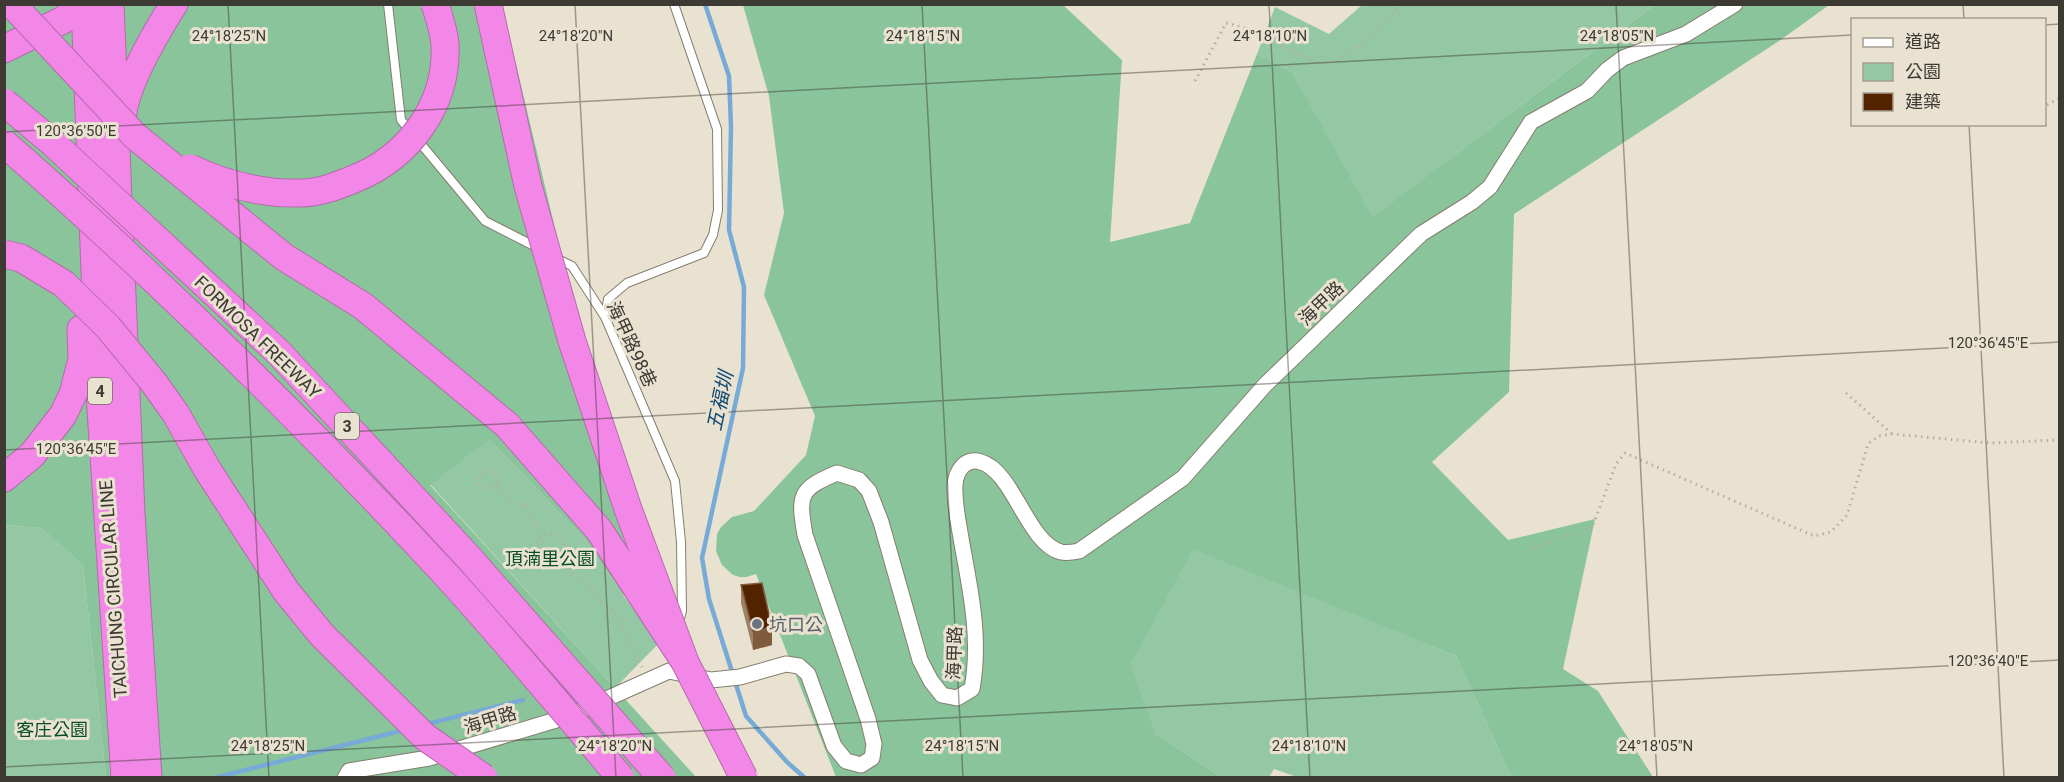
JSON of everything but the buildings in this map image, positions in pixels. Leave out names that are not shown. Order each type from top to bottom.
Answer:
[{"type":"highway","points":[[12,4],[135,136],[284,256],[363,306],[507,425],[599,530],[677,667],[744,777]]},
{"type":"highway","points":[[4,49],[63,20],[84,4]]},
{"type":"highway","points":[[4,478],[32,455],[63,415],[73,394],[82,359],[76,120],[84,4]]},
{"type":"highway","name":"TAICHUNG CIRCULAR LINE","points":[[84,4],[99,379],[125,777]]},
{"type":"highway","name":"TAICHUNG CIRCULAR LINE","points":[[111,4],[131,514],[148,777]]},
{"type":"highway","points":[[117,171],[123,107],[157,31],[174,4]]},
{"type":"highway","points":[[135,136],[211,178],[273,192],[303,193],[332,188],[360,177],[380,166],[405,146],[416,134],[436,101],[445,64],[445,43],[435,4]]},
{"type":"highway","points":[[488,4],[528,186],[572,341],[677,667]]},
{"type":"highway","name":"FORMOSA FREEWAY","points":[[4,102],[63,152],[279,353],[470,559],[662,777]]},
{"type":"highway","name":"FORMOSA FREEWAY","points":[[4,143],[47,180],[263,384],[449,579],[621,777]]},
{"type":"highway","points":[[4,254],[21,258],[64,284],[108,327],[176,414],[207,469],[286,591],[322,635],[425,737],[484,777]]},
{"type":"street","name":"海甲路","points":[[345,777],[350,771],[429,758],[566,717],[677,667],[711,680],[740,677],[786,664],[799,666],[808,674],[834,746],[846,760],[861,765],[872,758],[874,744],[868,719],[805,535],[802,498],[812,483],[837,473],[858,480],[869,491],[881,522],[920,660],[930,681],[942,695],[957,698],[972,689],[976,669],[977,636],[957,512],[955,484],[958,472],[966,463],[977,460],[988,464],[999,476],[1044,542],[1061,552],[1079,551],[1183,478],[1265,385],[1421,234],[1472,202],[1490,187],[1532,122],[1587,91],[1607,70],[1623,58],[1686,34],[1735,4]]},
{"type":"street","points":[[566,717],[603,777]]},
{"type":"lane","name":"海甲路98巷","points":[[388,4],[402,120],[486,221],[572,266],[605,317],[675,482],[681,542],[681,611],[677,667]]},
{"type":"lane","points":[[605,317],[609,299],[627,283],[704,253],[713,236],[718,210],[717,129],[674,4]]},
{"type":"path","points":[[1195,81],[1226,23],[1249,29],[1316,63],[1338,60],[1370,38],[1401,4]]},
{"type":"path","points":[[2047,105],[2060,98]]},
{"type":"path","points":[[1846,393],[1892,434]]},
{"type":"path","points":[[1533,548],[1592,528],[1616,464],[1625,453],[1814,536],[1831,532],[1847,515],[1868,444],[1879,436],[1892,434],[1990,443],[2060,440]]},
{"type":"path","points":[[490,470],[496,473],[498,480],[496,486],[490,490],[484,489],[479,484],[479,477],[483,472],[490,470]]},
{"type":"path","points":[[496,486],[509,500],[526,506],[542,536]]},
{"type":"path","points":[[552,533],[561,538],[566,548],[560,560],[553,564],[543,563],[536,555],[535,544],[542,536],[552,533]]},
{"type":"path","points":[[560,560],[574,577],[591,586],[601,601],[613,610],[649,680]]},
{"type":"green space","points":[[4,5],[502,5],[591,380],[667,586],[623,595],[584,538],[489,439],[430,485],[696,777],[106,777],[83,565],[41,528],[5,525]]},
{"type":"green space","points":[[743,5],[1063,5],[1122,60],[1110,242],[1190,223],[1257,54],[1292,72],[1372,217],[1655,5],[1829,5],[1779,41],[1514,214],[1509,392],[1432,462],[1508,540],[1595,519],[1563,669],[1598,691],[1653,777],[1515,777],[1509,772],[1456,656],[1193,549],[1130,665],[1156,734],[1221,777],[836,777],[756,574],[746,577],[733,575],[722,565],[716,551],[717,534],[721,527],[732,517],[754,511],[806,455],[815,416],[764,295],[784,213],[769,96]]},
{"type":"green space","points":[[1362,5],[1655,5],[1371,218],[1292,72],[1257,54],[1275,7],[1329,34]]},
{"type":"green space","name":"頂湳里公園","points":[[488,438],[584,538],[659,643],[615,688],[430,484]]},
{"type":"green space","name":"客庄公園","points":[[4,525],[41,528],[83,565],[106,777],[5,777]]},
{"type":"green space","points":[[1193,548],[1456,656],[1509,772],[1515,777],[1300,778],[1274,769],[1269,777],[1221,777],[1156,734],[1129,665]]},
{"type":"waterway","name":"五福圳","points":[[705,4],[729,76],[731,127],[729,230],[744,287],[743,368],[702,558],[709,599],[746,716],[787,762],[805,778]]},
{"type":"waterway","points":[[427,724],[523,700]]},
{"type":"waterway","points":[[214,778],[404,730]]},
{"type":"place","name":"坑口公","points":[[757,624]]}]
